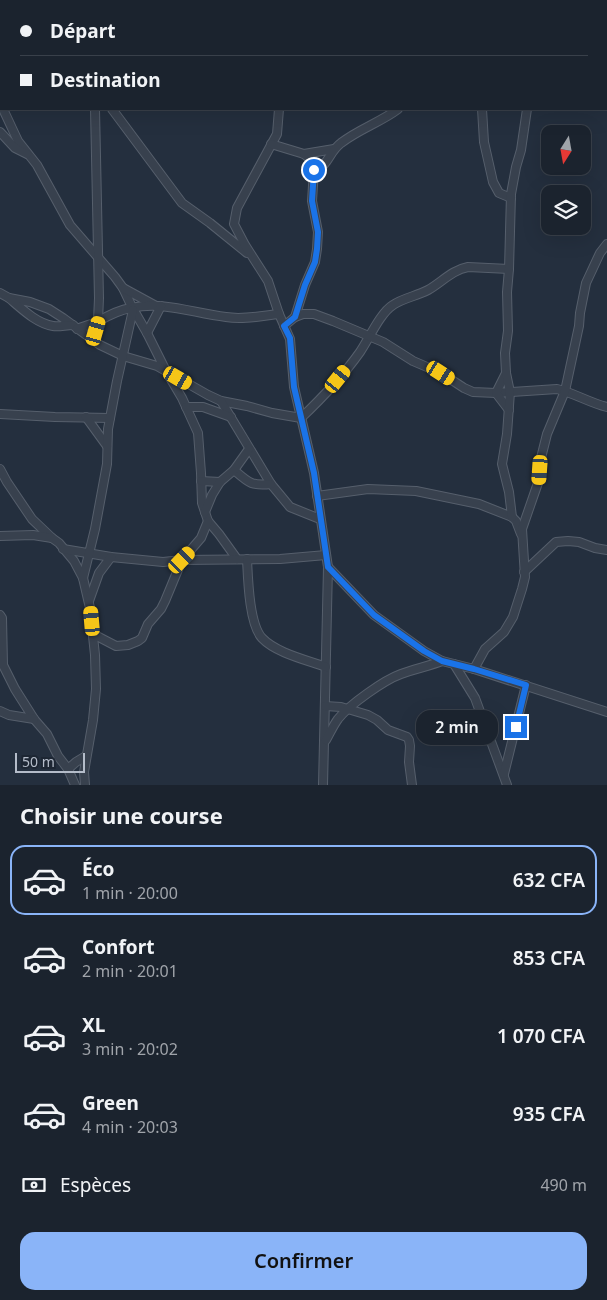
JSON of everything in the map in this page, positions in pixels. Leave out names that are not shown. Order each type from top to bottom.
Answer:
[{"type":"street","points":[[3,110],[18,141],[36,165],[70,225],[123,288],[182,398],[198,433],[202,502],[208,521],[237,559]]},
{"type":"street","points":[[93,341],[98,321],[99,260],[95,110]]},
{"type":"street","points":[[113,110],[182,203],[254,259]]},
{"type":"street","points":[[279,110],[277,134],[237,208],[234,224],[268,281],[279,314],[290,338],[294,387],[314,473],[328,567],[323,785]]},
{"type":"street","points":[[314,177],[334,149],[342,142],[372,124],[387,118],[397,110]]},
{"type":"street","points":[[482,110],[484,142],[493,182],[499,193],[511,198]]},
{"type":"street","points":[[522,536],[514,519],[502,464],[507,434],[510,392],[506,373],[505,353],[508,331],[507,292],[512,184],[521,150],[528,110]]},
{"type":"street","points":[[0,123],[8,120]]},
{"type":"street","points":[[0,132],[15,148],[29,155]]},
{"type":"street","points":[[271,144],[304,154],[310,159],[314,170],[312,201],[318,232],[317,249],[315,262],[305,285],[295,317]]},
{"type":"street","points":[[304,154],[334,149]]},
{"type":"street","points":[[474,669],[485,649],[504,632],[513,617],[522,589],[525,577],[522,529],[539,480],[541,458],[547,434],[565,391],[586,283],[607,244]]},
{"type":"street","points":[[301,418],[338,379],[392,305],[428,290],[462,268],[509,269]]},
{"type":"street","points":[[123,288],[159,306]]},
{"type":"street","points":[[0,293],[41,322],[54,326],[75,327],[133,309],[159,306],[178,307],[227,318],[279,314]]},
{"type":"street","points":[[9,298],[30,302],[49,309],[93,341],[123,356],[157,366],[221,402],[301,418]]},
{"type":"street","points":[[147,333],[159,306]]},
{"type":"street","points":[[83,578],[95,529],[107,464],[108,428],[133,309]]},
{"type":"street","points":[[284,326],[295,317],[303,314],[314,314],[383,342],[413,361],[441,373],[473,392],[496,393],[557,389],[607,407]]},
{"type":"street","points":[[496,393],[506,373]]},
{"type":"street","points":[[182,398],[194,387]]},
{"type":"street","points":[[496,393],[509,410]]},
{"type":"street","points":[[221,402],[271,484],[290,507],[320,519]]},
{"type":"street","points":[[186,407],[203,407],[231,417]]},
{"type":"street","points":[[0,414],[55,418],[110,418]]},
{"type":"street","points":[[86,417],[108,446]]},
{"type":"street","points":[[205,512],[220,482],[234,470],[250,449]]},
{"type":"street","points":[[0,469],[32,519],[59,543],[74,561],[83,578],[89,601],[93,634],[96,689],[93,720],[86,756],[84,785]]},
{"type":"street","points":[[234,470],[254,485],[271,484]]},
{"type":"street","points":[[202,481],[220,482]]},
{"type":"street","points":[[317,496],[368,489],[416,492],[479,504],[514,519],[525,521]]},
{"type":"street","points":[[93,634],[116,646],[128,645],[142,638],[150,621],[161,609],[182,560],[201,538],[208,521]]},
{"type":"street","points":[[0,536],[32,535],[52,538]]},
{"type":"street","points":[[524,572],[556,542],[579,542],[607,550]]},
{"type":"street","points":[[524,545],[536,560]]},
{"type":"street","points":[[63,549],[111,557],[163,562],[326,556]]},
{"type":"street","points":[[89,601],[99,573],[111,557]]},
{"type":"street","points":[[247,559],[249,591],[257,631],[263,639],[278,649],[326,667]]},
{"type":"street","points":[[328,567],[374,615],[424,651],[442,661],[474,669],[607,711]]},
{"type":"street","points":[[0,615],[2,618],[3,665],[15,689],[34,719],[47,734],[58,756],[68,769],[74,783]]},
{"type":"street","points":[[325,742],[338,719],[367,694],[400,674],[425,668],[442,661]]},
{"type":"street","points":[[454,664],[475,698],[508,785]]},
{"type":"street","points":[[504,774],[526,685]]},
{"type":"street","points":[[325,706],[348,709],[368,715],[388,730],[407,737],[410,746],[409,762],[412,785]]},
{"type":"street","points":[[0,711],[9,715],[34,719]]},
{"type":"street","points":[[68,769],[86,756]]},
{"type":"street","points":[[74,783],[80,769],[85,765]]},
{"type":"route","points":[[314,170],[312,201],[318,232],[315,262],[305,285],[295,317],[284,326],[290,338],[294,387],[314,473],[328,567],[374,615],[424,651],[442,661],[526,685],[516,727]]}]
